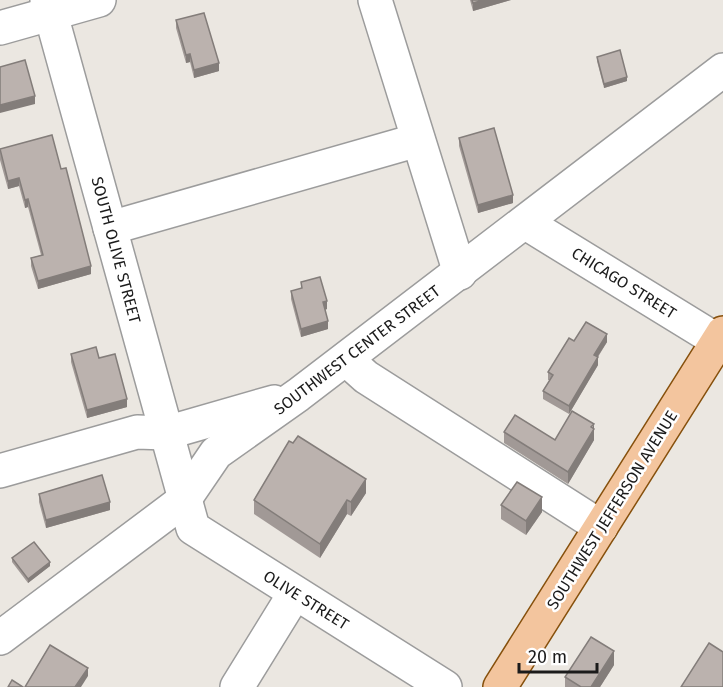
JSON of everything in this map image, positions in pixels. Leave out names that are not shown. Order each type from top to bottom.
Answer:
[{"type":"main road","name":"SOUTHWEST JEFFERSON AVENUE","points":[[500,687],[721,340]]},
{"type":"street","points":[[0,28],[49,7],[99,0]]},
{"type":"street","points":[[375,0],[460,273]]},
{"type":"street","name":"SOUTH OLIVE STREET","points":[[49,7],[184,500]]},
{"type":"street","name":"SOUTHWEST CENTER STREET","points":[[0,638],[184,500],[216,453],[298,395],[460,273],[723,70]]},
{"type":"street","points":[[110,228],[418,140]]},
{"type":"street","name":"CHICAGO STREET","points":[[526,223],[721,340]]},
{"type":"street","points":[[346,359],[366,377],[601,527]]},
{"type":"street","points":[[0,471],[137,432],[166,433],[298,395]]},
{"type":"street","name":"OLIVE STREET","points":[[184,500],[193,528],[445,687]]},
{"type":"street","points":[[237,687],[295,593]]},
{"type":"building","points":[[204,13],[219,63],[194,70],[190,54],[186,55],[176,20]]},
{"type":"building","points":[[620,50],[627,77],[604,84],[597,57]]},
{"type":"building","points":[[25,60],[35,96],[0,105],[0,67]]},
{"type":"building","points":[[494,128],[513,195],[478,205],[459,138]]},
{"type":"building","points":[[52,135],[61,169],[66,168],[91,266],[38,281],[31,258],[43,255],[28,199],[25,200],[19,178],[8,181],[0,149]]},
{"type":"building","points":[[320,277],[327,301],[323,302],[328,321],[301,329],[291,291],[302,288],[301,282]]},
{"type":"building","points":[[586,322],[607,334],[594,355],[598,357],[569,406],[543,391],[553,375],[548,372],[569,338],[574,341]]},
{"type":"building","points":[[96,347],[99,358],[115,354],[127,399],[87,410],[71,354]]},
{"type":"building","points":[[572,411],[594,424],[591,427],[594,429],[568,472],[504,432],[515,415],[555,440]]},
{"type":"building","points":[[298,436],[366,479],[351,502],[347,500],[320,544],[254,500],[289,441],[293,443]]},
{"type":"building","points":[[102,475],[110,502],[46,520],[39,494]]},
{"type":"building","points":[[517,482],[542,497],[526,521],[501,505]]},
{"type":"building","points":[[34,542],[50,562],[28,579],[12,558]]},
{"type":"building","points":[[591,637],[614,651],[591,687],[581,687],[565,677]]},
{"type":"building","points":[[709,643],[723,652],[723,687],[681,687]]},
{"type":"building","points":[[50,645],[88,668],[75,687],[25,687]]},
{"type":"building","points":[[12,680],[23,687],[8,687]]}]
